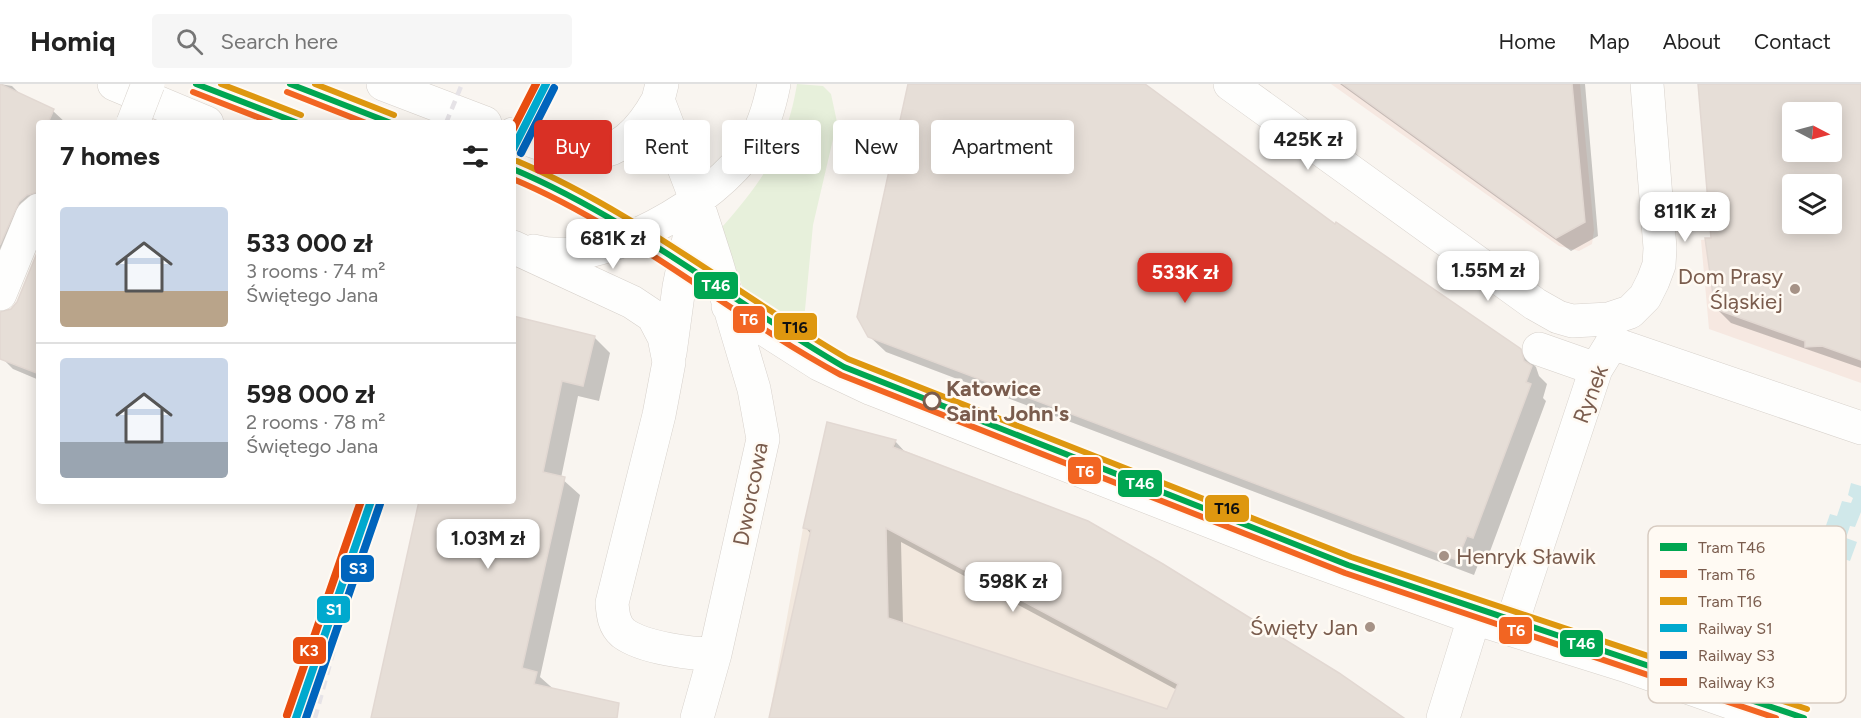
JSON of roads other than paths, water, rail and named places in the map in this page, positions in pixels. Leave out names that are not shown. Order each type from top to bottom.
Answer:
[{"type":"street","points":[[114,84],[200,120]]},
{"type":"street","points":[[134,120],[148,84]]},
{"type":"street","points":[[383,84],[477,120]]},
{"type":"street","points":[[516,247],[542,253],[567,255],[602,247],[668,221],[697,202],[753,145],[771,100],[774,84]]},
{"type":"street","points":[[1230,84],[1535,304],[1558,317],[1579,321],[1609,318],[1630,312],[1645,297],[1659,265],[1647,84]]},
{"type":"street","points":[[516,135],[567,154],[594,154],[621,143],[640,127],[660,92]]},
{"type":"street","name":"Dworcowa","points":[[660,92],[697,202],[754,389],[763,439],[715,654],[697,718]]},
{"type":"street","points":[[697,202],[679,287],[669,362],[658,415],[612,603],[613,619],[623,633],[641,641],[695,654],[715,654]]},
{"type":"street","points":[[0,294],[32,216],[36,213]]},
{"type":"street","points":[[516,247],[632,302],[653,316],[664,336],[669,362]]},
{"type":"street","points":[[728,306],[849,379],[1268,544],[1474,618],[1648,673]]},
{"type":"street","points":[[1579,321],[1549,352],[1596,369]]},
{"type":"street","name":"Rynek","points":[[1510,629],[1596,369],[1612,343],[1861,428]]},
{"type":"street","points":[[1443,718],[1474,618]]},
{"type":"street","points":[[1733,703],[1775,718]]},
{"type":"water","points":[[1851,483],[1861,486],[1861,512],[1855,527],[1850,526],[1846,538],[1846,526],[1826,526],[1830,514],[1837,516],[1842,501],[1851,503],[1853,498],[1848,495]]},
{"type":"water","points":[[1846,538],[1857,542],[1850,561],[1846,560]]},
{"type":"railway","points":[[447,120],[462,84]]},
{"type":"railway","points":[[315,718],[374,504]]},
{"type":"tram line","name":"T46","points":[[196,84],[290,120]]},
{"type":"tram line","name":"T16","points":[[221,84],[301,115]]},
{"type":"tram line","name":"T46","points":[[290,84],[383,120]]},
{"type":"tram line","name":"T16","points":[[315,84],[394,115]]},
{"type":"tram line","name":"T6","points":[[193,92],[265,120]]},
{"type":"tram line","name":"T6","points":[[287,92],[358,120]]},
{"type":"tram line","name":"T16","points":[[517,161],[603,204],[848,359],[1351,557],[1648,656]]},
{"type":"tram line","name":"T46","points":[[516,170],[600,212],[844,367],[1348,565],[1648,666]]},
{"type":"tram line","name":"T6","points":[[516,180],[599,222],[759,326],[841,375],[1345,573],[1648,675]]},
{"type":"tram line","name":"T6","points":[[1731,703],[1776,718]]},
{"type":"tram line","name":"T46","points":[[1759,703],[1804,718]]},
{"type":"tram line","name":"T16","points":[[1789,703],[1807,709]]},
{"type":"rail line","name":"K3","points":[[516,123],[536,84]]},
{"type":"rail line","name":"S1","points":[[516,143],[546,84]]},
{"type":"rail line","name":"S3","points":[[521,153],[554,88]]},
{"type":"rail line","name":"K3","points":[[287,715],[360,504]]},
{"type":"rail line","name":"S1","points":[[296,718],[370,504]]},
{"type":"rail line","name":"S3","points":[[306,718],[380,504]]},
{"type":"place","name":"Dom Prasy Śląskiej","points":[[1795,289]]},
{"type":"place","name":"Katowice Saint John's","points":[[932,401]]},
{"type":"place","name":"Henryk Sławik","points":[[1444,556]]},
{"type":"place","name":"Święty Jan","points":[[1370,627]]}]
